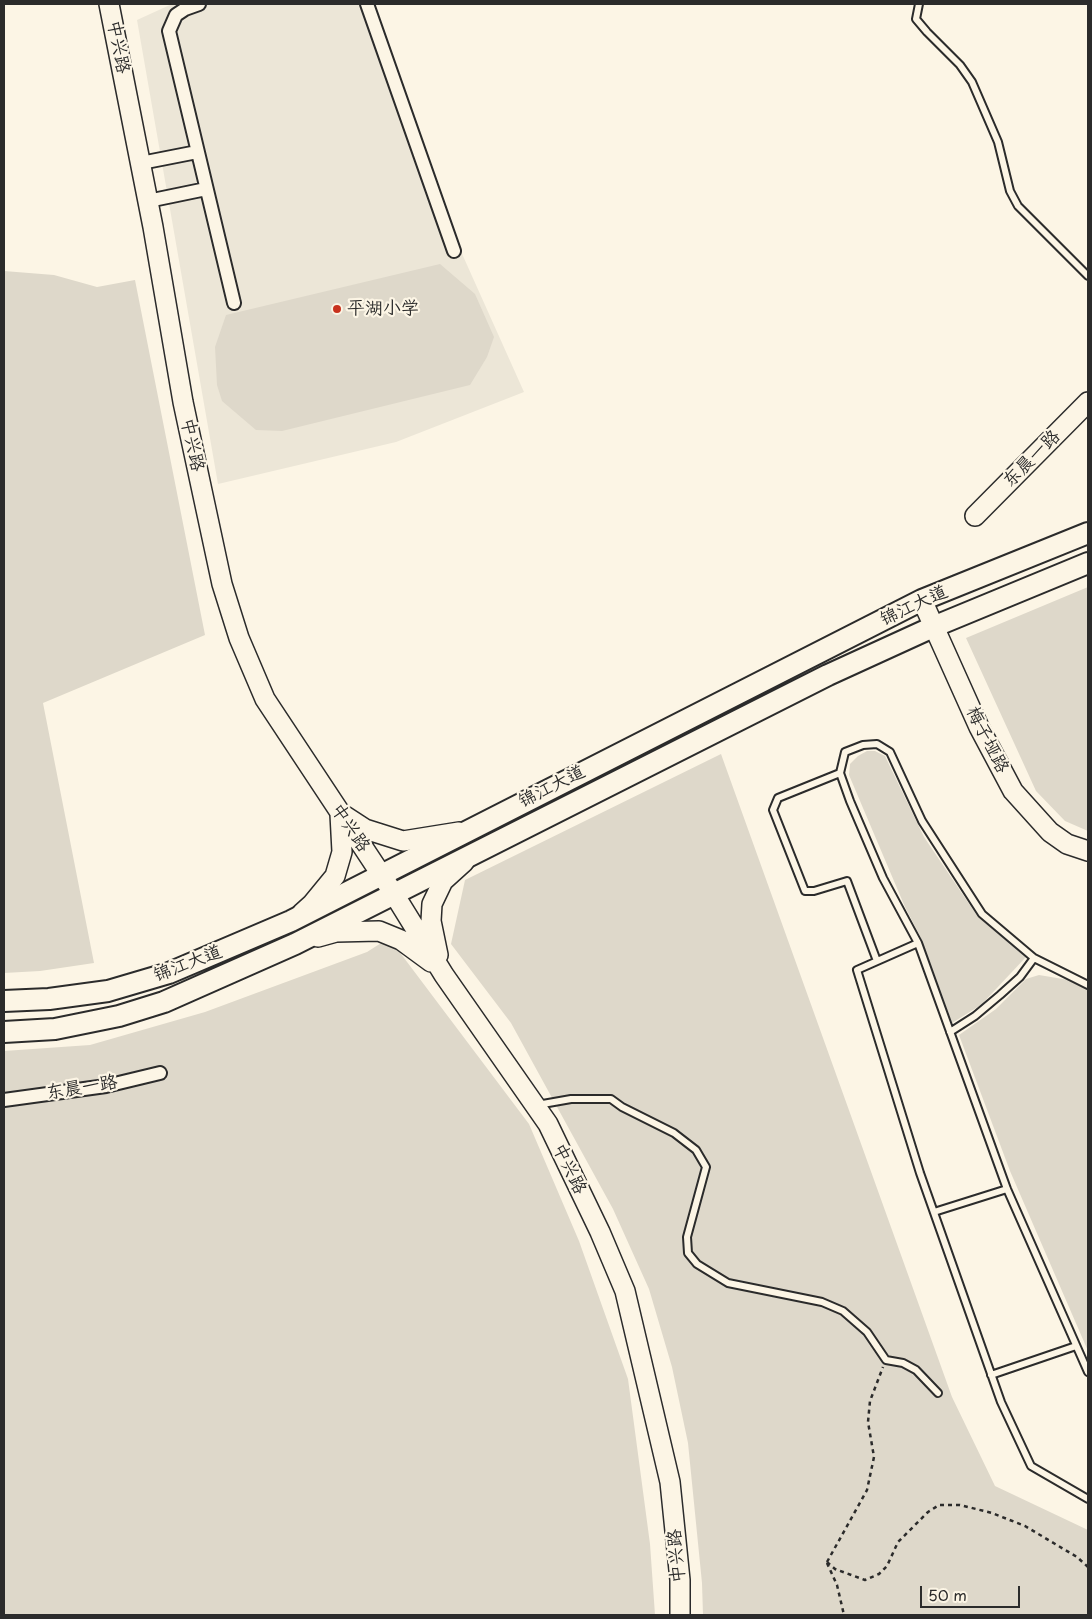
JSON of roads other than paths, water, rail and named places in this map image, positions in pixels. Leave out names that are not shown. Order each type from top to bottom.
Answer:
[{"type":"main road","name":"中兴路","points":[[115,6],[183,402],[222,584],[239,638],[265,699],[394,894],[444,975],[548,1124],[600,1232],[624,1291],[670,1482],[680,1580],[680,1615]]},
{"type":"main road","name":"东晨一路","points":[[976,516],[1088,402]]},
{"type":"main road","name":"锦江大道","points":[[4,1001],[49,1000],[108,990],[169,974],[291,921],[466,830],[922,600],[1088,533]]},
{"type":"main road","name":"锦江大道","points":[[4,1032],[55,1029],[119,1016],[155,1005],[295,944],[828,675],[933,627],[1088,563]]},
{"type":"main road","name":"梅子垭路","points":[[922,600],[979,727],[1013,791],[1050,832],[1067,844],[1088,851]]},
{"type":"main road","points":[[340,813],[365,829],[404,841],[466,830]]},
{"type":"main road","points":[[291,921],[312,904],[334,876],[342,852],[340,813]]},
{"type":"main road","points":[[444,975],[434,944],[431,921],[432,904],[443,881],[474,853]]},
{"type":"main road","points":[[295,944],[336,932],[380,931],[401,940],[422,954],[444,975]]},
{"type":"street","points":[[199,4],[185,9],[176,15],[169,30],[234,303]]},
{"type":"street","points":[[367,4],[454,251]]},
{"type":"street","points":[[141,163],[197,152]]},
{"type":"street","points":[[148,201],[206,189]]},
{"type":"street","name":"东晨一路","points":[[4,1100],[106,1086],[160,1073]]},
{"type":"lane","points":[[919,4],[916,19],[960,65],[972,82],[998,142],[1010,191],[1018,206],[1088,276]]},
{"type":"lane","points":[[1088,985],[1034,958],[982,914],[922,821],[890,752],[877,744],[863,745],[845,752],[840,773],[883,878],[918,943],[1007,1189],[1088,1372]]},
{"type":"lane","points":[[840,773],[778,798],[773,810],[805,891],[814,891],[847,880],[877,961]]},
{"type":"lane","points":[[918,943],[857,970],[934,1212],[1001,1402],[1031,1466],[1088,1499]]},
{"type":"lane","points":[[950,1032],[975,1016],[1000,995],[1020,977],[1034,958]]},
{"type":"lane","points":[[535,1106],[572,1099],[611,1099],[622,1107],[674,1133],[696,1150],[706,1167],[687,1236],[688,1253],[697,1264],[728,1282],[822,1302],[843,1311],[867,1332],[886,1360],[903,1363],[916,1370],[938,1393]]},
{"type":"lane","points":[[934,1212],[1007,1189]]},
{"type":"lane","points":[[992,1375],[1076,1346]]},
{"type":"place","name":"平湖小学","points":[[337,309]]}]
